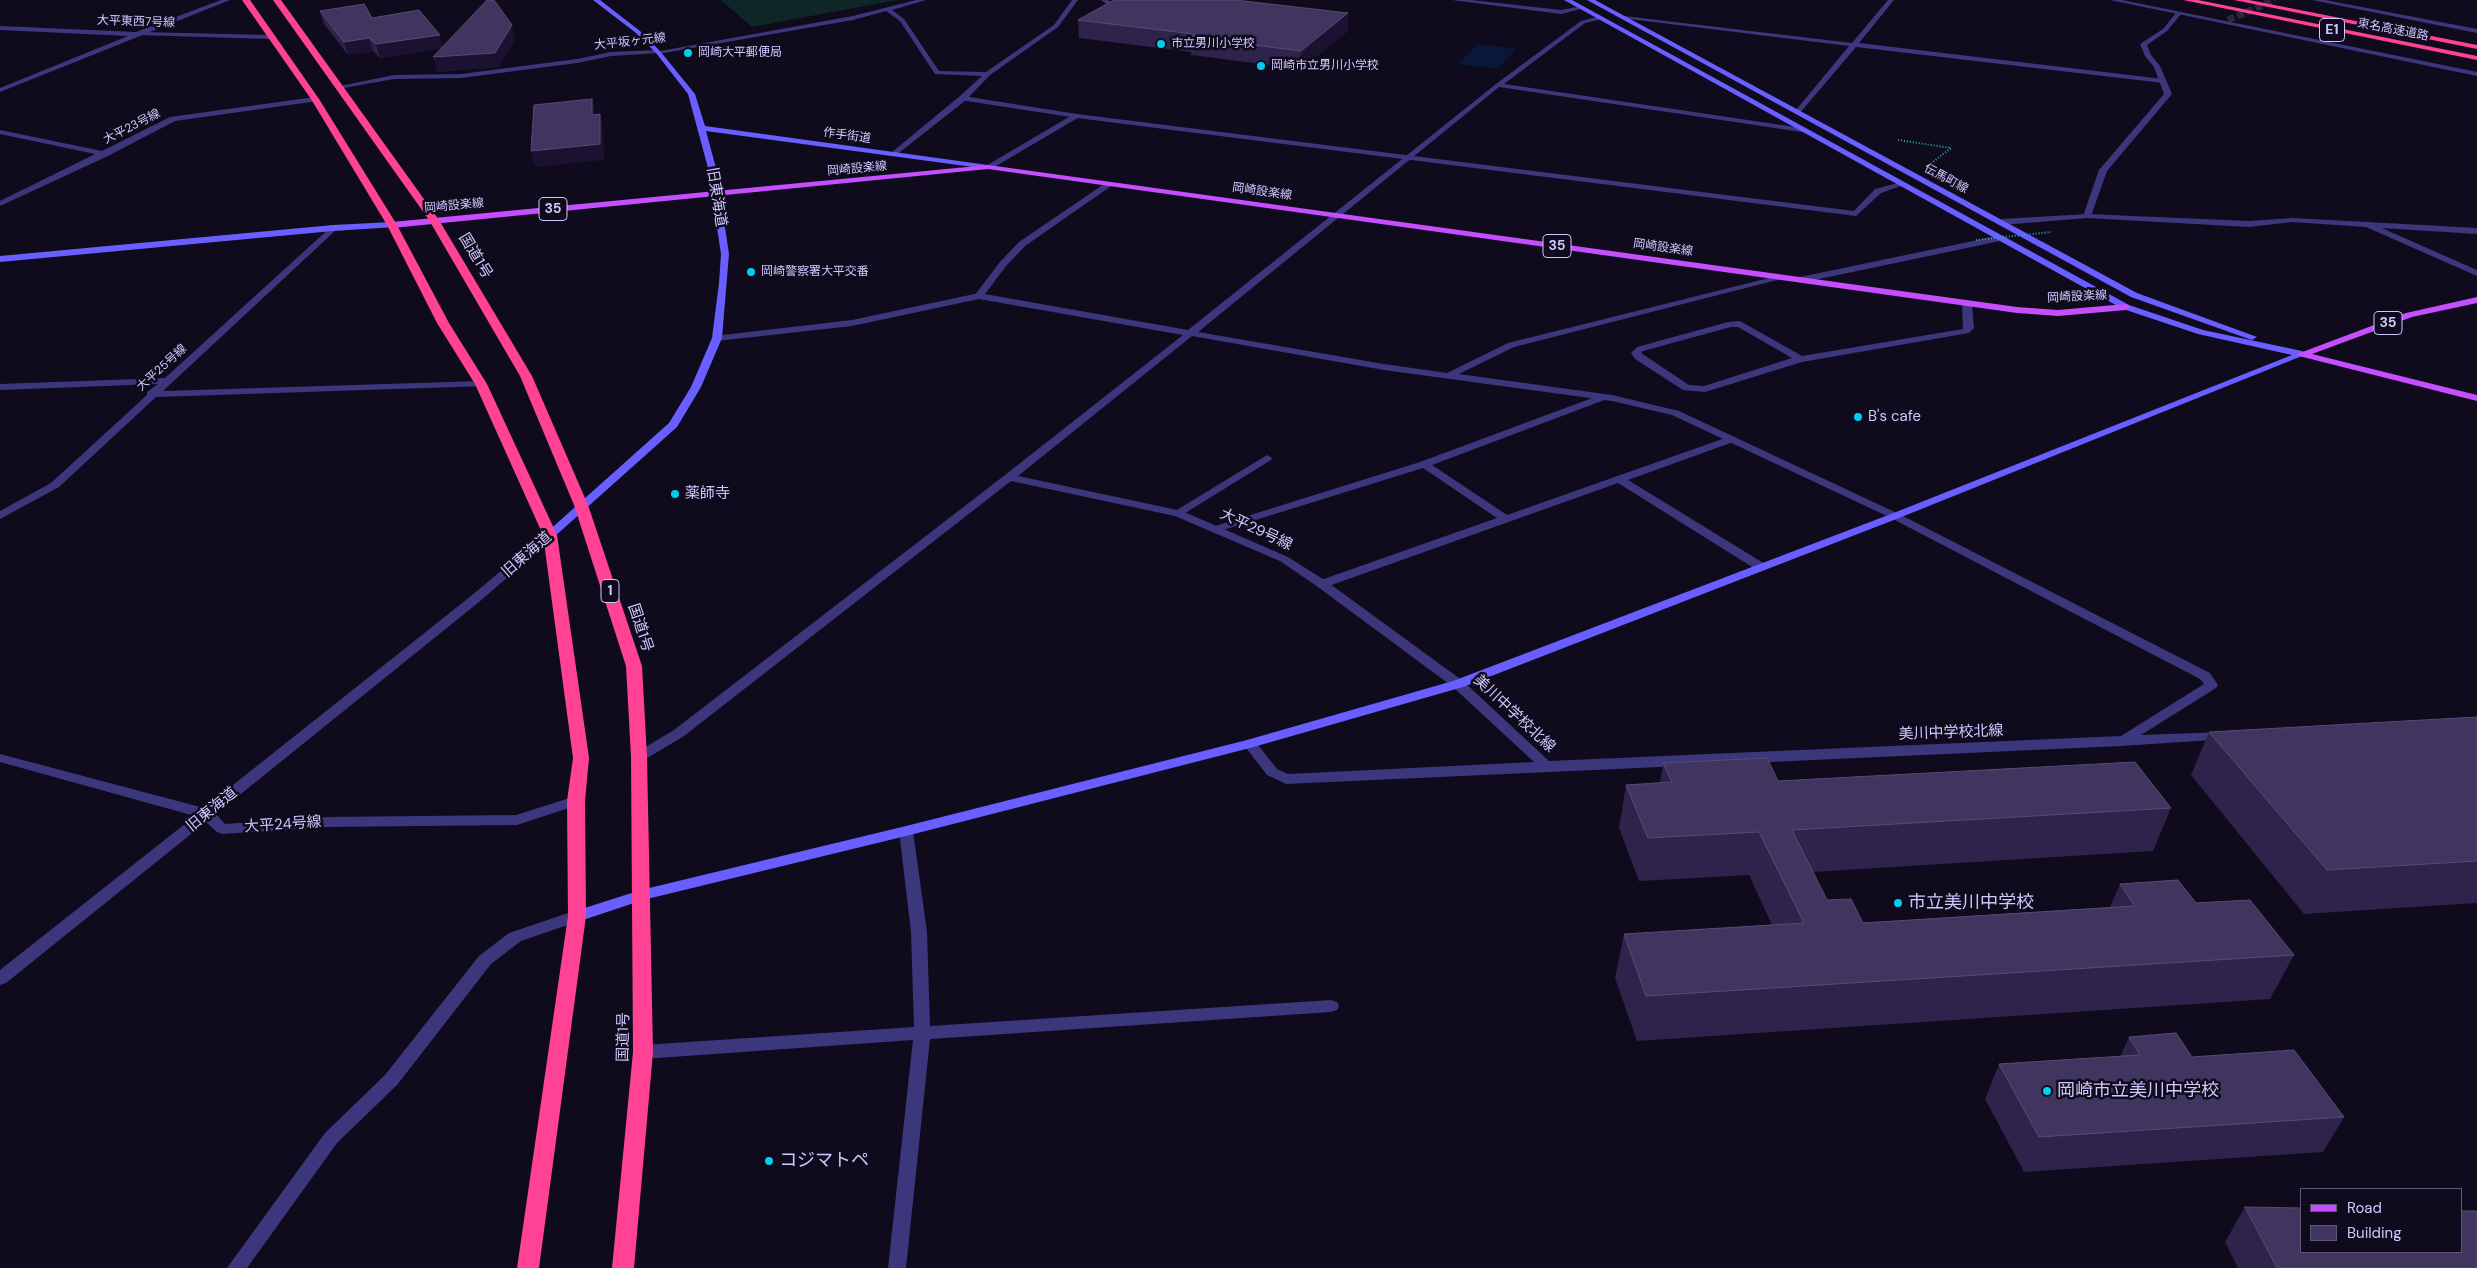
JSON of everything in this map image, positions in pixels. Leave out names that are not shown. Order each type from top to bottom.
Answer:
[{"type":"highway","points":[[246,0],[315,99],[392,225],[443,323],[481,384],[550,535],[581,758],[576,801],[577,916],[528,1268]]},
{"type":"highway","name":"国道1号","points":[[278,0],[434,220],[526,376],[582,505],[634,666],[639,757],[643,1052],[623,1268]]},
{"type":"highway","name":"東名高速道路","points":[[2187,0],[2477,58]]},
{"type":"highway","name":"東名高速道路","points":[[2238,0],[2477,47]]},
{"type":"highway","points":[[2248,0],[2336,20]]},
{"type":"main road","name":"岡崎設楽線","points":[[392,225],[988,167],[2017,310],[2058,313],[2126,307]]},
{"type":"main road","name":"35","points":[[2302,354],[2409,315],[2477,300]]},
{"type":"main road","points":[[2302,354],[2477,398]]},
{"type":"street","points":[[0,90],[199,9],[227,0]]},
{"type":"street","name":"旧東海道","points":[[0,979],[475,599],[673,425],[696,387],[717,338],[725,254],[715,195],[702,128],[690,94],[658,52],[638,32],[596,0]]},
{"type":"street","name":"大平坂ヶ元線","points":[[338,87],[394,77],[461,76],[577,61],[611,54],[658,52],[853,18],[922,0]]},
{"type":"street","points":[[895,154],[963,98],[988,74],[1056,26],[1075,0]]},
{"type":"street","points":[[1104,0],[1118,10],[1110,16]]},
{"type":"street","points":[[1455,0],[1560,12],[1582,8]]},
{"type":"street","points":[[1567,0],[1601,18]]},
{"type":"street","points":[[1799,112],[1891,0]]},
{"type":"street","points":[[2113,0],[2218,23],[2477,74]]},
{"type":"street","points":[[2315,0],[2477,31]]},
{"type":"street","name":"伝馬町線","points":[[1597,1],[1624,18],[2134,295],[2302,354]]},
{"type":"street","points":[[888,10],[902,20],[937,73],[988,74]]},
{"type":"street","points":[[2087,216],[2103,170],[2168,94],[2157,66],[2148,56],[2143,44],[2165,30],[2178,14]]},
{"type":"street","points":[[639,757],[679,733],[1009,477],[1498,86],[1583,22],[1601,18]]},
{"type":"street","name":"伝馬町線","points":[[1601,18],[2126,307],[2201,332],[2302,354]]},
{"type":"street","points":[[1624,18],[2164,81]]},
{"type":"street","points":[[2218,23],[2228,20]]},
{"type":"street","name":"大平東西7号線","points":[[0,28],[270,37]]},
{"type":"street","points":[[1498,86],[1802,130]]},
{"type":"street","points":[[963,98],[1077,116],[1856,214],[1878,190],[1902,184]]},
{"type":"street","name":"大平23号線","points":[[0,204],[173,119],[315,99]]},
{"type":"street","points":[[988,167],[1077,116]]},
{"type":"street","name":"作手街道","points":[[702,128],[988,167]]},
{"type":"street","points":[[0,132],[104,154]]},
{"type":"street","points":[[979,296],[1003,264],[1022,244],[1110,184]]},
{"type":"street","points":[[2002,222],[2087,216],[2249,224],[2292,220],[2477,231]]},
{"type":"street","points":[[0,259],[334,228],[392,225]]},
{"type":"street","points":[[2368,225],[2477,274]]},
{"type":"street","name":"大平25号線","points":[[0,516],[55,485],[165,381],[334,228]]},
{"type":"street","points":[[1800,280],[2002,238]]},
{"type":"street","points":[[1448,376],[1511,345],[1778,277]]},
{"type":"street","points":[[717,338],[852,323],[979,296],[1384,367],[1603,397],[1675,413],[1895,516],[2205,676],[2211,685],[2121,742]]},
{"type":"street","points":[[1800,359],[1740,324],[1731,324],[1640,349],[1636,353],[1638,357],[1686,388],[1695,390],[1800,359],[1966,331],[1969,328],[1967,303]]},
{"type":"street","points":[[236,1268],[331,1138],[391,1080],[485,960],[514,937],[641,894],[906,831],[1250,744],[1458,684],[1895,516],[2302,354]]},
{"type":"street","points":[[0,387],[165,381]]},
{"type":"street","points":[[151,394],[481,384]]},
{"type":"street","points":[[1216,529],[1424,464],[1603,397]]},
{"type":"street","points":[[1322,584],[1732,439]]},
{"type":"street","points":[[1178,513],[1267,458]]},
{"type":"street","points":[[1424,464],[1506,519]]},
{"type":"street","name":"大平29号線","points":[[1009,477],[1178,513],[1284,559],[1322,584],[1458,684]]},
{"type":"street","points":[[1619,479],[1761,567]]},
{"type":"street","name":"美川中学校北線","points":[[1458,684],[1546,766],[2121,742],[2240,735]]},
{"type":"street","points":[[1250,744],[1272,772],[1286,778],[1546,766]]},
{"type":"street","name":"大平24号線","points":[[0,758],[207,814],[222,829],[328,822],[517,820],[576,801]]},
{"type":"street","points":[[897,1268],[922,1033],[919,932],[906,831]]},
{"type":"street","points":[[643,1052],[1331,1006]]},
{"type":"path","points":[[1976,240],[2051,232]]},
{"type":"green space","points":[[721,0],[897,0],[752,27]]},
{"type":"water","points":[[1478,44],[1516,49],[1498,69],[1457,64]]},
{"type":"building","points":[[487,0],[494,0],[512,25],[495,53],[433,57]]},
{"type":"building","points":[[1114,0],[1235,0],[1348,13],[1301,51],[1191,37],[1194,34],[1078,20]]},
{"type":"building","points":[[364,4],[372,18],[419,10],[440,35],[376,44],[369,38],[344,42],[320,11]]},
{"type":"building","points":[[592,99],[592,115],[600,114],[600,144],[531,151],[534,105]]},
{"type":"building","points":[[2477,717],[2477,861],[2327,870],[2209,732]]},
{"type":"building","points":[[1767,758],[1778,781],[2135,762],[2171,808],[1792,830],[1827,900],[1851,899],[1863,923],[2135,906],[2120,884],[2178,880],[2196,903],[2250,900],[2294,955],[1646,996],[1624,934],[1804,923],[1759,832],[1648,838],[1626,785],[1672,782],[1663,763]]},
{"type":"building","points":[[2176,1033],[2192,1057],[2294,1050],[2344,1117],[2039,1137],[1999,1064],[2140,1055],[2129,1037]]},
{"type":"building","points":[[2245,1207],[2300,1208],[2300,1253],[2462,1253],[2462,1211],[2477,1211],[2477,1268],[2277,1268]]},
{"type":"tunnel","points":[[2228,20],[2275,0]]},
{"type":"place","name":"市立男川小学校","points":[[1161,44]]},
{"type":"place","name":"岡崎大平郵便局","points":[[688,53]]},
{"type":"place","name":"岡崎市立男川小学校","points":[[1261,66]]},
{"type":"place","name":"岡崎警察署大平交番","points":[[751,272]]},
{"type":"place","name":"B's cafe","points":[[1858,417]]},
{"type":"place","name":"薬師寺","points":[[675,494]]},
{"type":"place","name":"市立美川中学校","points":[[1898,903]]},
{"type":"place","name":"岡崎市立美川中学校","points":[[2047,1091]]},
{"type":"place","name":"コジマトペ","points":[[769,1161]]}]
